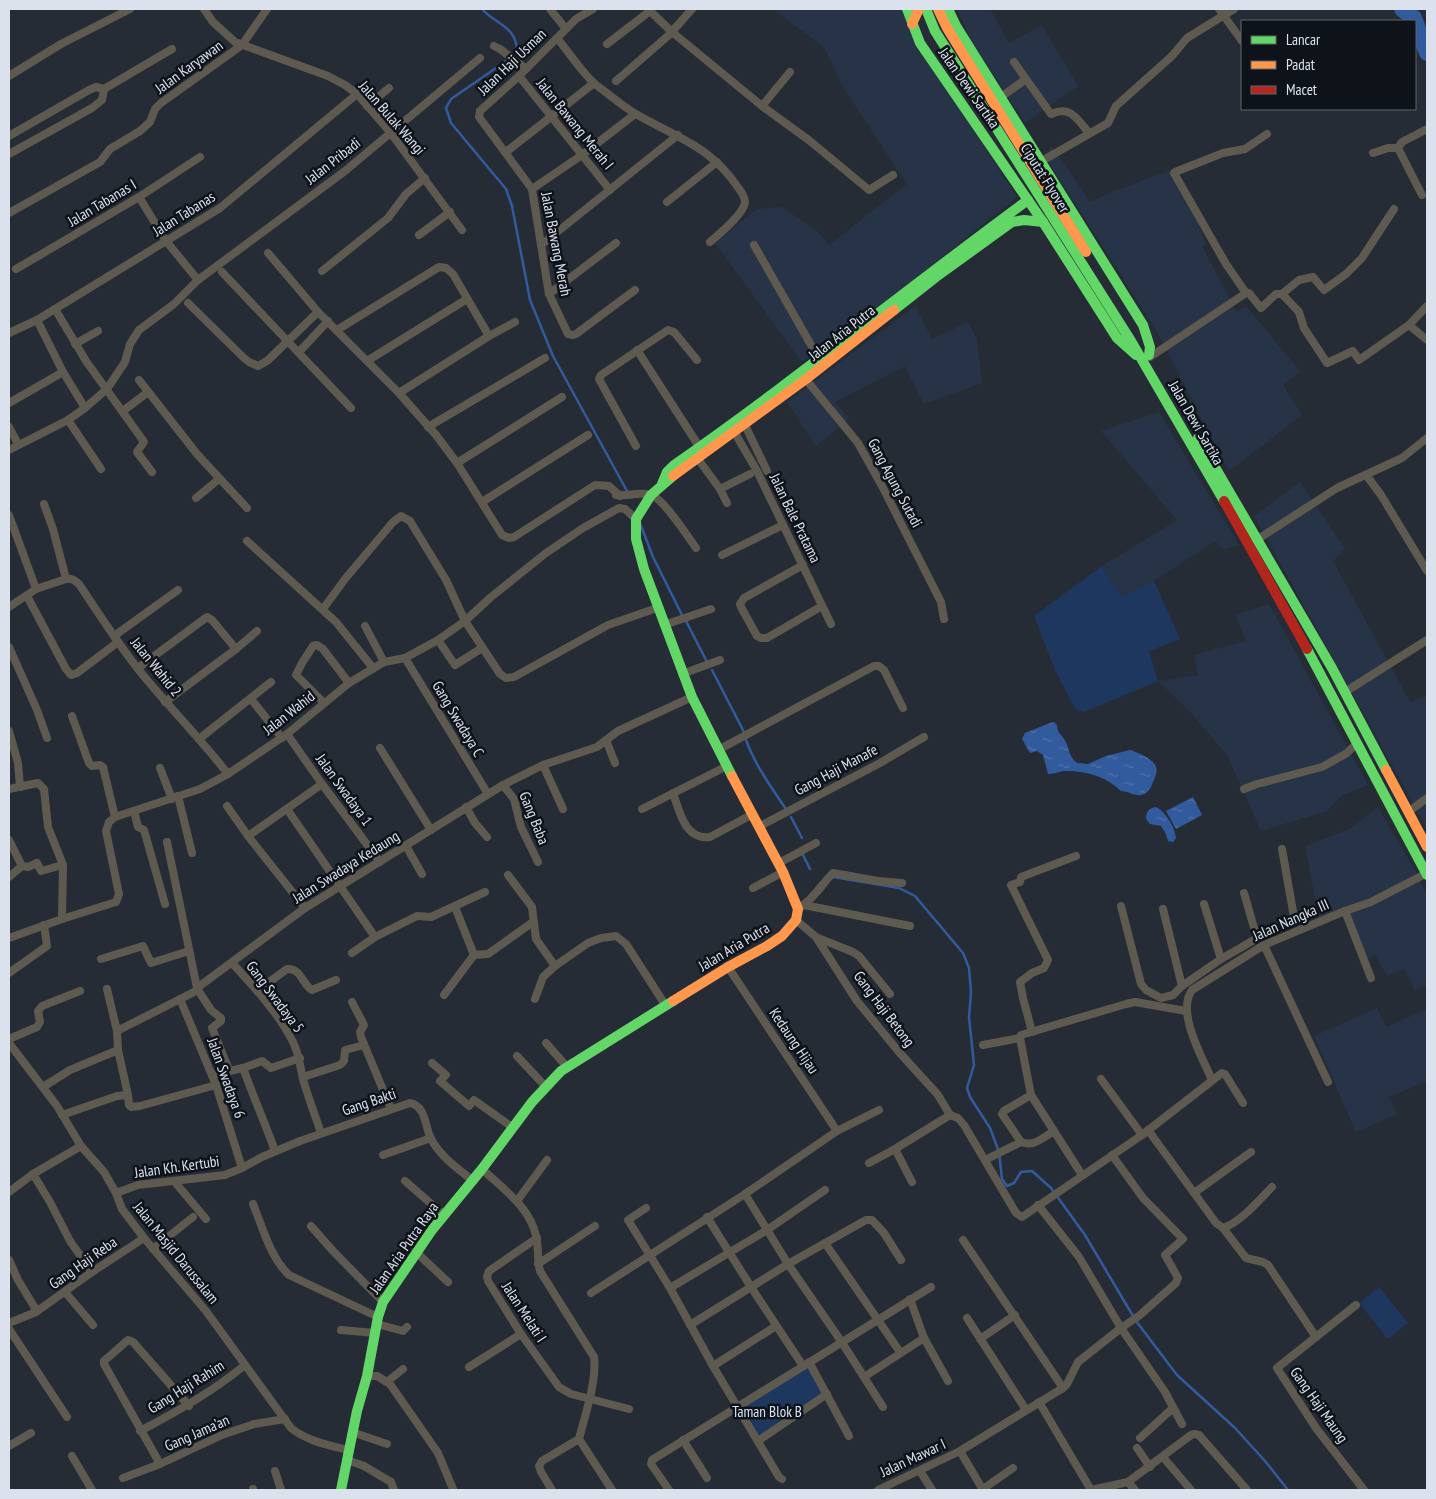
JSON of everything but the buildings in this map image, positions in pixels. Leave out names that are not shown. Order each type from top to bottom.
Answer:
[{"type":"main road","name":"Jalan Dewi Sartika","points":[[907,9],[920,43],[1043,222],[1117,338],[1147,357],[1258,539],[1332,668],[1427,847]]},
{"type":"main road","points":[[912,24],[919,9]]},
{"type":"main road","name":"Ciputat Flyover","points":[[926,9],[935,31],[1147,357]]},
{"type":"main road","name":"Ciputat Flyover","points":[[938,9],[947,28],[1134,338]]},
{"type":"main road","name":"Jalan Dewi Sartika","points":[[948,9],[956,26],[1143,325],[1150,347],[1147,357],[1226,505],[1424,859],[1427,874]]},
{"type":"main road","name":"Jalan Aria Putra","points":[[637,516],[651,495],[662,484],[667,472],[674,465],[701,454],[1028,200]]},
{"type":"main road","name":"Jalan Aria Putra","points":[[732,429],[745,425],[803,376],[819,359],[956,257],[1019,219],[1043,222]]},
{"type":"main road","points":[[637,516],[634,527],[644,569],[682,674],[726,766],[760,826],[801,907],[796,920]]},
{"type":"main road","points":[[1321,674],[1332,668]]},
{"type":"main road","name":"Jalan Aria Putra","points":[[547,1084],[567,1067],[728,966],[767,946],[782,936],[796,920]]},
{"type":"main road","name":"Jalan Aria Putra Raya","points":[[341,1490],[352,1432],[367,1376],[376,1325],[383,1302],[416,1252],[547,1084]]},
{"type":"street","points":[[9,76],[61,44],[130,9]]},
{"type":"street","name":"Jalan Bulak Wangi","points":[[204,9],[213,22],[242,45],[328,76],[357,94],[390,132],[462,230]]},
{"type":"street","name":"Jalan Karyawan","points":[[9,213],[100,162],[110,149],[140,131],[150,122],[161,103],[242,45],[267,9]]},
{"type":"street","points":[[550,9],[566,29]]},
{"type":"street","name":"Jalan Haji Usman","points":[[480,120],[480,111],[519,76],[566,29],[580,12],[592,9]]},
{"type":"street","points":[[616,81],[672,32],[692,9]]},
{"type":"street","points":[[1040,162],[1108,123],[1116,106],[1152,74],[1187,38],[1221,12],[1234,9]]},
{"type":"street","points":[[607,44],[649,10],[672,32],[762,106],[810,141],[869,190],[892,175]]},
{"type":"street","points":[[1221,12],[1241,41]]},
{"type":"street","points":[[557,38],[594,83],[635,114],[698,147],[717,162],[730,177],[745,200],[745,205],[738,215],[710,242]]},
{"type":"street","points":[[494,46],[526,69]]},
{"type":"street","points":[[9,136],[89,90],[96,88],[104,89],[172,48]]},
{"type":"street","name":"Jalan Pribadi","points":[[9,450],[68,420],[85,408],[107,389],[125,362],[130,344],[138,330],[174,304],[198,280],[345,171],[480,58]]},
{"type":"street","points":[[1014,62],[1051,114],[1059,110],[1068,111],[1073,114],[1089,133]]},
{"type":"street","points":[[762,106],[790,72]]},
{"type":"street","name":"Jalan Bawang Merah I","points":[[519,76],[610,190]]},
{"type":"street","points":[[1001,97],[1026,79]]},
{"type":"street","points":[[506,152],[594,83]]},
{"type":"street","points":[[367,106],[389,88]]},
{"type":"street","points":[[9,154],[92,108],[102,100],[104,89]]},
{"type":"street","name":"Jalan Tabanas","points":[[9,333],[37,320],[220,208],[357,94]]},
{"type":"street","points":[[532,189],[582,155],[635,114]]},
{"type":"street","name":"Jalan Bawang Merah","points":[[480,120],[506,152],[532,189],[549,294],[566,331],[573,335],[635,290]]},
{"type":"street","points":[[1398,148],[1402,142],[1427,129]]},
{"type":"street","points":[[1267,134],[1245,150],[1224,153],[1174,172],[1226,264],[1246,293],[1249,293],[1261,308],[1276,294],[1282,294],[1299,280],[1313,277],[1324,290],[1346,274],[1362,258],[1394,209]]},
{"type":"street","points":[[541,245],[678,135]]},
{"type":"street","points":[[1373,153],[1388,148],[1398,148]]},
{"type":"street","points":[[1398,148],[1422,194]]},
{"type":"street","name":"Jalan Tabanas I","points":[[16,269],[139,198],[200,157]]},
{"type":"street","points":[[667,202],[717,162]]},
{"type":"street","points":[[322,271],[388,218],[406,194],[425,178]]},
{"type":"street","points":[[139,198],[166,241],[198,280]]},
{"type":"street","points":[[419,235],[450,212]]},
{"type":"street","points":[[549,294],[616,243]]},
{"type":"street","points":[[754,245],[819,359]]},
{"type":"street","points":[[268,253],[318,312],[399,393],[436,435],[457,463],[502,535],[509,538],[514,537],[595,485],[600,485],[612,494],[620,496],[635,494],[651,495],[664,505],[696,548]]},
{"type":"street","points":[[337,330],[439,267],[446,268],[453,274],[489,336]]},
{"type":"street","points":[[222,272],[351,408]]},
{"type":"street","points":[[1147,357],[1246,293]]},
{"type":"street","points":[[1282,294],[1299,312],[1304,328],[1327,363],[1353,351],[1359,360],[1409,325],[1427,306]]},
{"type":"street","points":[[367,360],[467,299]]},
{"type":"street","points":[[188,303],[244,358],[255,365],[262,365],[267,361],[318,312]]},
{"type":"street","points":[[55,308],[75,344],[144,442],[137,452],[152,472]]},
{"type":"street","points":[[37,320],[63,372],[85,408]]},
{"type":"street","points":[[299,352],[328,321]]},
{"type":"street","points":[[399,393],[489,336],[516,322]]},
{"type":"street","points":[[1409,325],[1427,340]]},
{"type":"street","points":[[636,446],[599,377],[637,350],[670,330],[674,332],[697,360]]},
{"type":"street","points":[[75,344],[98,331]]},
{"type":"street","points":[[637,350],[701,454],[727,503]]},
{"type":"street","points":[[428,427],[545,358]]},
{"type":"street","points":[[9,403],[63,372]]},
{"type":"street","name":"Gang Agung Sutadi","points":[[803,376],[858,443],[882,486],[940,602],[944,619]]},
{"type":"street","points":[[138,380],[197,454],[246,508]]},
{"type":"street","points":[[123,411],[148,392]]},
{"type":"street","points":[[457,463],[562,396]]},
{"type":"street","points":[[68,420],[101,468]]},
{"type":"street","points":[[745,425],[767,471]]},
{"type":"street","points":[[9,426],[18,444]]},
{"type":"street","name":"Jalan Bale Pratama","points":[[732,429],[757,470],[831,624]]},
{"type":"street","points":[[482,502],[588,435]]},
{"type":"street","points":[[1258,539],[1337,488],[1402,458],[1427,438]]},
{"type":"street","points":[[720,489],[750,474]]},
{"type":"street","points":[[1366,476],[1381,495],[1427,570]]},
{"type":"street","points":[[196,498],[219,479]]},
{"type":"street","points":[[9,607],[36,589],[66,579],[53,529],[44,504]]},
{"type":"street","name":"Jalan Wahid","points":[[115,817],[200,789],[228,774],[285,736],[324,703],[373,668],[384,662],[405,658],[438,640],[465,621],[491,597],[546,553],[583,528],[619,508],[625,509],[637,516]]},
{"type":"street","points":[[9,515],[36,589]]},
{"type":"street","points":[[323,609],[345,579],[393,522],[401,516],[410,520],[446,580],[465,621],[482,648],[500,674],[510,678],[608,625],[657,608]]},
{"type":"street","points":[[722,555],[783,524]]},
{"type":"street","points":[[247,541],[323,609],[354,643],[373,668]]},
{"type":"street","points":[[802,565],[744,598],[740,604],[741,607],[757,636],[766,638],[822,606]]},
{"type":"street","name":"Jalan Wahid 2","points":[[66,579],[70,578],[79,584],[138,668],[228,774]]},
{"type":"street","points":[[26,596],[71,675],[77,673],[116,639],[178,590]]},
{"type":"street","points":[[664,625],[711,609]]},
{"type":"street","points":[[138,668],[202,620],[209,617],[236,649]]},
{"type":"street","points":[[365,626],[384,662]]},
{"type":"street","points":[[165,702],[257,631]]},
{"type":"street","points":[[438,640],[455,665],[482,648]]},
{"type":"street","points":[[1345,692],[1427,640]]},
{"type":"street","points":[[324,703],[296,675],[313,646],[323,649],[349,684]]},
{"type":"street","points":[[9,647],[37,710],[47,738]]},
{"type":"street","name":"Gang Swadaya C","points":[[405,658],[488,794]]},
{"type":"street","points":[[682,674],[720,660]]},
{"type":"street","points":[[718,750],[874,666],[879,666],[884,670],[904,708]]},
{"type":"street","points":[[199,739],[272,682]]},
{"type":"street","name":"Jalan Swadaya Kedaung","points":[[117,1031],[198,989],[305,908],[488,794],[543,765],[597,747],[618,731],[692,697]]},
{"type":"street","name":"Jalan Swadaya 1","points":[[251,699],[285,736],[380,862]]},
{"type":"street","points":[[9,938],[62,918],[116,902],[118,899],[119,894],[106,831],[109,822],[115,817],[103,767],[100,765],[92,766],[89,763],[72,716]]},
{"type":"street","points":[[9,734],[18,763],[20,787]]},
{"type":"street","name":"Gang Haji Manafe","points":[[760,826],[880,763],[924,736]]},
{"type":"street","points":[[606,740],[614,763]]},
{"type":"street","points":[[1244,789],[1322,768],[1347,753],[1358,743]]},
{"type":"street","points":[[380,748],[431,830]]},
{"type":"street","points":[[543,765],[564,809]]},
{"type":"street","points":[[642,809],[726,766]]},
{"type":"street","points":[[160,768],[175,798],[192,852]]},
{"type":"street","points":[[9,790],[38,783],[43,787],[48,827],[63,865],[62,918]]},
{"type":"street","points":[[248,836],[322,784]]},
{"type":"street","name":"Gang Baba","points":[[503,786],[514,799],[521,827],[538,862]]},
{"type":"street","points":[[673,794],[686,827],[693,835],[703,838],[710,837],[753,814]]},
{"type":"street","points":[[1408,812],[1427,798]]},
{"type":"street","points":[[227,806],[248,836],[305,908]]},
{"type":"street","points":[[466,807],[487,836]]},
{"type":"street","points":[[287,809],[375,938]]},
{"type":"street","points":[[134,811],[138,827],[144,830],[165,904]]},
{"type":"street","points":[[9,840],[22,866]]},
{"type":"street","points":[[167,842],[198,989],[211,1010],[222,1018],[212,1028],[229,1070]]},
{"type":"street","points":[[753,888],[816,844]]},
{"type":"street","points":[[406,846],[422,874]]},
{"type":"street","points":[[1121,906],[1141,984],[1146,990],[1161,998],[1173,995],[1182,986],[1221,958],[1294,917],[1282,849]]},
{"type":"street","points":[[1032,1032],[1020,982],[1032,973],[1044,968],[1048,960],[1011,885],[1020,882],[1021,878],[1076,856]]},
{"type":"street","points":[[9,877],[22,866],[28,867],[37,863],[41,871],[63,865]]},
{"type":"street","points":[[801,907],[825,884],[833,873],[902,883]]},
{"type":"street","name":"Jalan Nangka III","points":[[1186,1011],[1188,995],[1192,990],[1264,945],[1371,902],[1427,874]]},
{"type":"street","points":[[508,875],[532,907],[536,939],[555,966]]},
{"type":"street","points":[[352,952],[417,916],[431,917],[485,892]]},
{"type":"street","points":[[1244,893],[1257,938]]},
{"type":"street","points":[[1204,904],[1221,958]]},
{"type":"street","points":[[454,907],[474,955]]},
{"type":"street","points":[[801,907],[910,926]]},
{"type":"street","points":[[1163,909],[1182,986]]},
{"type":"street","points":[[1345,911],[1371,978]]},
{"type":"street","name":"Gang Haji Betong","points":[[796,920],[816,938],[857,1001],[938,1095],[950,1115],[958,1118],[964,1125],[1018,1215],[1024,1216],[1038,1206]]},
{"type":"street","points":[[444,995],[474,955],[488,954],[533,922]]},
{"type":"street","points":[[9,973],[48,946],[44,925]]},
{"type":"street","points":[[535,999],[543,977],[555,966],[588,943],[600,938],[616,936],[626,944],[666,1006]]},
{"type":"street","points":[[816,938],[859,956],[890,994]]},
{"type":"street","points":[[1264,945],[1328,1082]]},
{"type":"street","points":[[101,959],[143,946],[151,963],[189,951]]},
{"type":"street","name":"Gang Swadaya 5","points":[[232,963],[257,991],[294,1042],[300,1058],[303,1078],[321,1133]]},
{"type":"street","name":"Kedaung Hijau","points":[[728,966],[837,1131]]},
{"type":"street","points":[[257,991],[287,969],[297,971],[312,990],[336,980]]},
{"type":"street","points":[[107,988],[117,1031],[118,1050],[129,1105],[140,1106],[216,1085]]},
{"type":"street","points":[[9,1039],[37,1027],[40,1022],[38,1011],[42,1006],[80,991]]},
{"type":"street","name":"Jalan Swadaya 6","points":[[180,999],[216,1085],[242,1168]]},
{"type":"street","points":[[352,1002],[364,1025],[360,1032],[364,1046],[391,1109]]},
{"type":"street","points":[[983,1045],[1020,1038],[1022,1034],[1135,1002],[1186,1011],[1188,1022],[1212,1080]]},
{"type":"street","points":[[1020,1038],[1031,1095],[1082,1175]]},
{"type":"street","name":"Jalan Masjid Darussalam","points":[[9,1043],[43,1087],[81,1146],[104,1172],[116,1193],[122,1209],[206,1311],[284,1420],[298,1434],[348,1455],[391,1482],[394,1490]]},
{"type":"street","points":[[546,1043],[567,1067]]},
{"type":"street","points":[[303,1078],[340,1065],[344,1061],[345,1050],[364,1046]]},
{"type":"street","points":[[43,1087],[70,1070],[118,1050]]},
{"type":"street","points":[[517,1056],[547,1084]]},
{"type":"street","points":[[212,1075],[243,1068],[262,1061],[271,1068],[300,1058]]},
{"type":"street","points":[[432,1063],[446,1075],[440,1081],[469,1106],[474,1100],[512,1127]]},
{"type":"street","points":[[243,1068],[265,1121],[274,1151]]},
{"type":"street","points":[[1182,1424],[1145,1362],[1121,1328],[1079,1257],[1038,1206],[1145,1132],[1222,1073],[1225,1074],[1243,1103]]},
{"type":"street","points":[[1101,1079],[1246,1258],[1268,1264],[1316,1337]]},
{"type":"street","points":[[62,1115],[117,1096],[128,1095]]},
{"type":"street","points":[[1021,1142],[1002,1114],[1031,1095]]},
{"type":"street","name":"Gang Bakti","points":[[242,1168],[274,1151],[410,1103],[417,1106],[423,1114],[431,1138],[447,1161],[472,1180]]},
{"type":"street","points":[[591,1293],[745,1194],[837,1131],[879,1110]]},
{"type":"street","points":[[869,1163],[950,1115]]},
{"type":"street","points":[[985,1160],[1021,1142],[1031,1144],[1054,1131]]},
{"type":"street","points":[[382,1155],[431,1138]]},
{"type":"street","points":[[9,1192],[33,1174],[81,1146]]},
{"type":"street","points":[[895,1149],[912,1182]]},
{"type":"street","points":[[1194,1193],[1251,1152]]},
{"type":"street","points":[[963,1240],[1063,1388],[1078,1362],[1140,1315],[1178,1281],[1165,1255],[1183,1239],[1143,1198],[1112,1155]]},
{"type":"street","points":[[517,1201],[547,1160]]},
{"type":"street","name":"Jalan Kh. Kertubi","points":[[116,1193],[138,1185],[225,1175],[242,1168]]},
{"type":"street","points":[[482,1169],[517,1201],[535,1229],[538,1264],[544,1279],[594,1357],[595,1365],[589,1399],[579,1439],[542,1461],[539,1466],[540,1472],[552,1490]]},
{"type":"street","points":[[33,1174],[70,1241],[92,1272]]},
{"type":"street","points":[[174,1181],[206,1219]]},
{"type":"street","points":[[405,1181],[444,1215]]},
{"type":"street","points":[[1223,1228],[1253,1206],[1272,1187]]},
{"type":"street","points":[[670,1288],[767,1230],[825,1190]]},
{"type":"street","points":[[745,1194],[788,1264],[841,1341],[883,1407]]},
{"type":"street","points":[[253,1204],[273,1253],[282,1269],[289,1275],[376,1325],[403,1331],[407,1327]]},
{"type":"street","points":[[646,1208],[628,1220],[670,1288],[713,1366],[782,1479]]},
{"type":"street","points":[[153,1249],[193,1217]]},
{"type":"street","points":[[707,1217],[776,1326],[827,1394],[849,1436]]},
{"type":"street","points":[[690,1324],[788,1264],[866,1220],[872,1220],[884,1233],[901,1260]]},
{"type":"street","points":[[312,1226],[333,1251],[383,1302]]},
{"type":"street","points":[[538,1264],[595,1226]]},
{"type":"street","name":"Gang Haji Reba","points":[[9,1323],[36,1312],[144,1238]]},
{"type":"street","name":"Jalan Melati I","points":[[537,1238],[489,1271],[486,1277],[521,1334],[559,1387],[571,1394],[629,1409]]},
{"type":"street","points":[[825,1243],[900,1352]]},
{"type":"street","points":[[416,1252],[448,1282]]},
{"type":"street","points":[[9,1260],[18,1280],[38,1310]]},
{"type":"street","points":[[669,1490],[651,1462],[841,1341],[931,1287]]},
{"type":"street","points":[[65,1292],[94,1325]]},
{"type":"street","points":[[910,1300],[924,1338],[948,1381]]},
{"type":"street","name":"Gang Haji Maung","points":[[1356,1305],[1277,1368],[1316,1428],[1364,1490]]},
{"type":"street","points":[[980,1339],[1015,1315]]},
{"type":"street","points":[[967,1318],[1026,1410]]},
{"type":"street","points":[[341,1330],[376,1325]]},
{"type":"street","points":[[713,1366],[776,1326]]},
{"type":"street","points":[[9,1329],[67,1417]]},
{"type":"street","points":[[469,1366],[521,1334]]},
{"type":"street","points":[[864,1377],[924,1338]]},
{"type":"street","points":[[160,1464],[104,1364],[105,1359],[128,1340],[133,1342],[189,1406]]},
{"type":"street","name":"Gang Haji Rahim","points":[[140,1431],[189,1406],[225,1382],[246,1365]]},
{"type":"street","points":[[388,1381],[403,1369]]},
{"type":"street","points":[[367,1376],[377,1376],[388,1381],[438,1453],[453,1489]]},
{"type":"street","name":"Jalan Mawar I","points":[[880,1490],[960,1451],[1063,1388]]},
{"type":"street","points":[[758,1441],[827,1394]]},
{"type":"street","points":[[1041,1401],[1091,1490],[1128,1482],[1191,1435],[1195,1434],[1199,1435],[1247,1490]]},
{"type":"street","points":[[1140,1438],[1173,1408]]},
{"type":"street","name":"Gang Jama’an","points":[[123,1478],[160,1464],[222,1435],[254,1424],[284,1420]]},
{"type":"street","points":[[352,1432],[387,1444]]},
{"type":"street","points":[[9,1446],[31,1433]]},
{"type":"street","points":[[579,1439],[612,1490]]},
{"type":"street","points":[[683,1440],[707,1478]]},
{"type":"street","points":[[1137,1448],[1150,1466]]},
{"type":"street","points":[[960,1451],[983,1490],[1013,1468]]},
{"type":"street","points":[[72,1456],[92,1490]]},
{"type":"street","points":[[1163,1457],[1191,1490]]},
{"type":"street","points":[[275,1471],[281,1490]]},
{"type":"street","points":[[920,1471],[932,1490]]},
{"type":"street","points":[[1128,1482],[1135,1490]]},
{"type":"shaded area","points":[[772,9],[905,9],[921,50],[1017,197],[886,302],[802,362],[715,243],[757,209],[782,207],[818,232],[829,245],[907,184],[844,89],[824,47]]},
{"type":"shaded area","points":[[957,9],[990,9],[1009,43],[1042,25],[1078,86],[1025,123],[970,38]]},
{"type":"shaded area","points":[[1052,146],[1090,202],[1176,168],[1206,244],[1202,246],[1236,311],[1246,306],[1300,371],[1283,385],[1302,415],[1229,471],[1156,330],[1044,155]]},
{"type":"shaded area","points":[[915,306],[932,339],[968,322],[977,339],[982,383],[924,404],[905,366],[835,402],[849,419],[816,446],[787,402]]},
{"type":"shaded area","points":[[1159,412],[1239,545],[1224,549],[1215,541],[1154,581],[1122,597],[1102,566],[1177,520],[1101,431]]},
{"type":"shaded area","points":[[1300,482],[1345,549],[1333,561],[1410,702],[1427,695],[1427,828],[1254,516]]},
{"type":"shaded area","points":[[1269,604],[1368,785],[1341,796],[1327,811],[1261,831],[1227,755],[1189,711],[1158,681],[1198,675],[1194,655],[1246,641],[1236,615]]},
{"type":"shaded area","points":[[1378,807],[1418,876],[1427,896],[1427,985],[1414,990],[1405,969],[1387,976],[1375,955],[1365,961],[1346,909],[1319,919],[1305,846],[1350,829]]},
{"type":"shaded area","points":[[1377,1008],[1386,1027],[1427,1009],[1427,1081],[1389,1097],[1397,1114],[1356,1132],[1314,1036]]},
{"type":"green space","points":[[1102,566],[1122,597],[1154,581],[1180,639],[1149,651],[1158,681],[1084,712],[1075,709],[1055,670],[1034,616]]},
{"type":"green space","points":[[1379,1287],[1408,1323],[1388,1339],[1359,1303]]},
{"type":"green space","name":"Taman Blok B","points":[[809,1362],[827,1394],[758,1441],[738,1408]]},
{"type":"water","points":[[1054,722],[1077,763],[1088,764],[1106,756],[1130,750],[1149,759],[1155,764],[1157,769],[1150,789],[1144,794],[1135,795],[1121,791],[1109,781],[1087,773],[1063,771],[1048,774],[1043,755],[1037,751],[1030,753],[1022,739],[1025,733]]},
{"type":"water","points":[[1193,797],[1202,815],[1176,829],[1166,811]]},
{"type":"water","points":[[1156,807],[1160,809],[1172,825],[1176,838],[1173,842],[1168,841],[1161,826],[1150,824],[1146,819],[1148,811]]},
{"type":"waterway","points":[[482,9],[505,27],[514,37],[517,54]]},
{"type":"waterway","points":[[1402,9],[1415,20]]},
{"type":"waterway","points":[[1416,23],[1427,53]]},
{"type":"waterway","points":[[509,59],[451,99],[446,108],[451,123],[506,189],[512,206],[530,300],[553,356],[627,491]]},
{"type":"waterway","points":[[640,523],[653,557],[682,615]]},
{"type":"waterway","points":[[686,621],[707,662]]},
{"type":"waterway","points":[[712,670],[744,732]]},
{"type":"waterway","points":[[746,740],[759,767],[786,809]]},
{"type":"waterway","points":[[791,817],[802,838]]},
{"type":"waterway","points":[[803,855],[810,869]]},
{"type":"waterway","points":[[833,877],[899,888],[915,896],[963,953],[969,968],[971,992],[969,1017],[974,1065],[967,1088],[970,1097],[990,1128],[999,1152],[1002,1179],[1007,1186],[1014,1183],[1021,1172],[1032,1171],[1051,1188],[1085,1235],[1136,1321],[1177,1375],[1235,1428],[1288,1490]]},
{"type":"traffic: fast","points":[[907,9],[920,43],[1043,222],[1117,338],[1136,355]]},
{"type":"traffic: fast","points":[[926,9],[935,31],[1131,341],[1224,501]]},
{"type":"traffic: fast","points":[[948,9],[956,26],[1143,325],[1150,347],[1149,355]]},
{"type":"traffic: fast","points":[[662,484],[667,472],[674,465],[764,400],[1028,200]]},
{"type":"traffic: fast","points":[[894,310],[1012,222],[1024,220],[1043,222]]},
{"type":"traffic: fast","points":[[1198,438],[1332,668],[1386,770]]},
{"type":"traffic: fast","points":[[673,476],[651,495],[636,519],[636,539],[644,569],[692,697],[732,776]]},
{"type":"traffic: fast","points":[[1307,649],[1427,875]]},
{"type":"traffic: fast","points":[[341,1490],[357,1411],[367,1376],[378,1317],[383,1302],[432,1230],[482,1169],[532,1102],[561,1071],[673,1001]]},
{"type":"traffic: slow","points":[[912,24],[919,9]]},
{"type":"traffic: slow","points":[[938,9],[947,28],[1086,252]]},
{"type":"traffic: slow","points":[[673,476],[806,379],[894,310]]},
{"type":"traffic: slow","points":[[1386,770],[1427,847]]},
{"type":"traffic: slow","points":[[673,1001],[728,967],[767,946],[782,936],[796,920],[798,909],[783,872],[732,776]]},
{"type":"traffic: jam","points":[[1224,501],[1307,649]]}]
